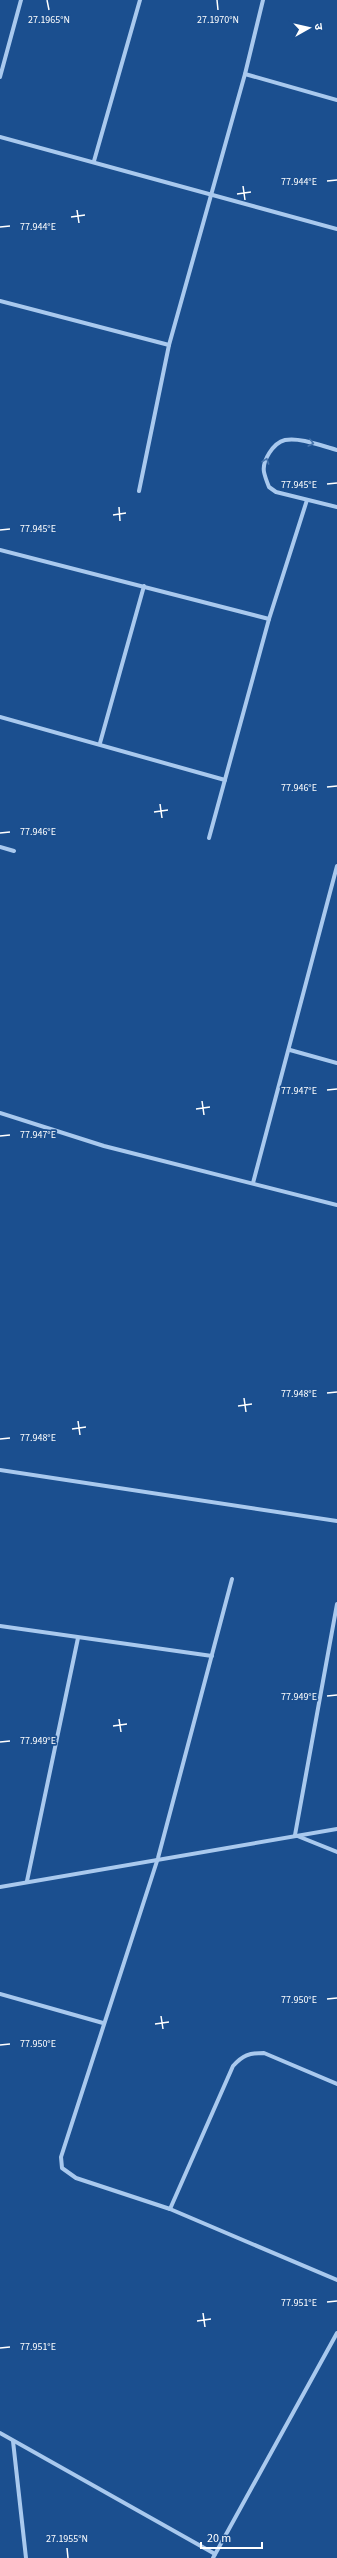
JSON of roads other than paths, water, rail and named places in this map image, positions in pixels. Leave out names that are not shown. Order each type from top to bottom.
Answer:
[{"type":"street","points":[[0,77],[21,0]]},
{"type":"street","points":[[94,161],[140,0]]},
{"type":"street","points":[[139,491],[169,346],[246,74],[264,0]]},
{"type":"street","points":[[246,74],[337,100]]},
{"type":"street","points":[[0,137],[94,161],[212,196],[337,229]]},
{"type":"street","points":[[0,301],[169,346]]},
{"type":"street","points":[[337,450],[302,441],[284,440],[273,448],[266,458],[263,471],[269,487],[307,500],[337,507]]},
{"type":"street","points":[[210,838],[269,619],[307,500]]},
{"type":"street","points":[[0,550],[269,619]]},
{"type":"street","points":[[100,743],[144,586]]},
{"type":"street","points":[[0,717],[100,743],[225,780]]},
{"type":"street","points":[[0,847],[14,850]]},
{"type":"street","points":[[253,1183],[290,1050],[337,866]]},
{"type":"street","points":[[290,1050],[337,1063]]},
{"type":"street","points":[[0,1113],[104,1146],[337,1205]]},
{"type":"street","points":[[0,1470],[337,1521]]},
{"type":"street","points":[[232,1579],[158,1858],[103,2023],[61,2157],[62,2168],[76,2178],[170,2209],[337,2280]]},
{"type":"street","points":[[295,1835],[337,1604]]},
{"type":"street","points":[[0,1626],[212,1656]]},
{"type":"street","points":[[27,1881],[78,1638]]},
{"type":"street","points":[[0,1887],[158,1858],[337,1829]]},
{"type":"street","points":[[295,1835],[337,1852]]},
{"type":"street","points":[[0,1994],[103,2023]]},
{"type":"street","points":[[170,2209],[233,2066],[242,2056],[252,2053],[264,2053],[337,2084]]},
{"type":"street","points":[[0,2433],[214,2556],[337,2333]]},
{"type":"street","points":[[13,2441],[26,2558]]}]
